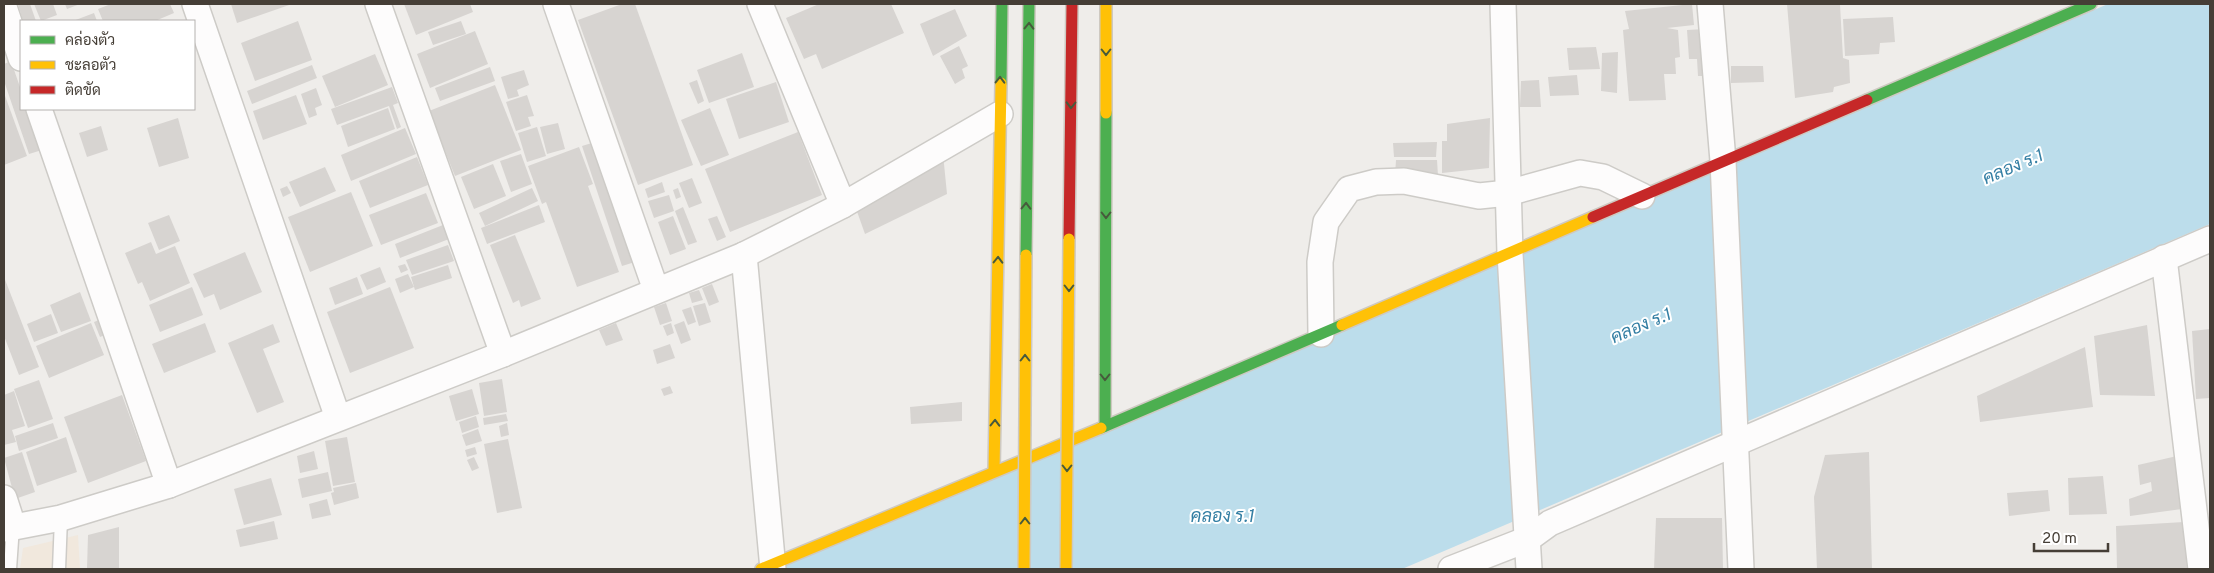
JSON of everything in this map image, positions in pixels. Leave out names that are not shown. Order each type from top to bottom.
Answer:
[{"type":"main road","points":[[994,472],[1002,4]]},
{"type":"main road","points":[[1024,569],[1029,4]]},
{"type":"main road","points":[[1066,569],[1072,4]]},
{"type":"main road","points":[[1106,4],[1106,426]]},
{"type":"main road","points":[[769,567],[1510,254],[2091,4]]},
{"type":"street","points":[[195,4],[338,418]]},
{"type":"street","points":[[378,4],[503,354]]},
{"type":"street","points":[[556,4],[656,290]]},
{"type":"street","points":[[760,4],[843,205]]},
{"type":"street","points":[[1503,4],[1510,254],[1529,569]]},
{"type":"street","points":[[1710,4],[1723,161],[1741,569]]},
{"type":"street","points":[[4,7],[20,55]]},
{"type":"street","points":[[39,110],[169,485]]},
{"type":"street","points":[[4,498],[8,528],[61,518],[169,485],[503,354],[744,255],[843,205],[1000,114]]},
{"type":"street","points":[[1321,334],[1320,262],[1326,222],[1349,189],[1376,182],[1404,181],[1479,196],[1508,193],[1580,173],[1603,177],[1642,196]]},
{"type":"street","points":[[1451,569],[1528,539],[1550,523],[1735,431],[2210,239]]},
{"type":"street","points":[[744,255],[769,567]]},
{"type":"street","points":[[2164,258],[2201,569]]},
{"type":"lane","points":[[59,569],[61,518]]},
{"type":"lane","points":[[8,528],[10,569]]},
{"type":"shaded area","points":[[78,535],[80,569],[20,569],[23,548]]},
{"type":"water","name":"คลอง ร.1","points":[[2108,4],[2210,4],[2210,224],[1402,569],[777,569]]},
{"type":"building","points":[[18,4],[30,4],[36,20],[23,20]]},
{"type":"building","points":[[34,4],[53,4],[57,15],[41,20]]},
{"type":"building","points":[[65,4],[80,4],[67,9]]},
{"type":"building","points":[[111,4],[170,4],[174,13],[157,20],[103,20],[98,9]]},
{"type":"building","points":[[231,4],[292,4],[237,23]]},
{"type":"building","points":[[404,4],[470,4],[473,12],[416,35]]},
{"type":"building","points":[[622,4],[635,4],[693,165],[638,185],[578,20]]},
{"type":"building","points":[[819,4],[891,4],[904,33],[822,69],[816,54],[804,59],[786,18]]},
{"type":"building","points":[[1692,4],[1694,25],[1667,28],[1678,30],[1680,57],[1675,58],[1676,74],[1664,74],[1666,100],[1629,101],[1623,30],[1629,29],[1625,11]]},
{"type":"building","points":[[1787,4],[1840,5],[1843,58],[1849,60],[1850,83],[1834,87],[1833,92],[1795,98]]},
{"type":"building","points":[[955,9],[967,36],[933,56],[920,24]]},
{"type":"building","points":[[94,13],[97,20],[76,20]]},
{"type":"building","points":[[1893,17],[1895,42],[1880,43],[1879,54],[1845,56],[1843,19]]},
{"type":"building","points":[[298,21],[312,60],[255,81],[241,43]]},
{"type":"building","points":[[461,21],[466,34],[433,45],[428,32]]},
{"type":"building","points":[[1705,29],[1709,76],[1698,76],[1697,59],[1689,59],[1687,30]]},
{"type":"building","points":[[475,31],[488,64],[430,88],[417,54]]},
{"type":"building","points":[[959,46],[968,66],[962,69],[965,78],[955,84],[940,56]]},
{"type":"building","points":[[1596,47],[1600,69],[1569,70],[1567,48]]},
{"type":"building","points":[[1618,52],[1617,93],[1601,91],[1602,53]]},
{"type":"building","points":[[742,53],[754,87],[709,103],[697,70]]},
{"type":"building","points":[[375,54],[388,85],[335,107],[322,76]]},
{"type":"building","points":[[11,61],[20,87],[20,110],[28,110],[42,150],[29,154],[4,81],[4,64]]},
{"type":"building","points":[[312,65],[317,78],[252,104],[247,91]]},
{"type":"building","points":[[1731,66],[1763,66],[1764,82],[1731,83]]},
{"type":"building","points":[[490,67],[495,81],[440,101],[435,88]]},
{"type":"building","points":[[524,70],[529,85],[517,90],[519,96],[508,99],[501,77]]},
{"type":"building","points":[[1577,75],[1579,95],[1550,96],[1548,77]]},
{"type":"building","points":[[697,80],[704,101],[698,104],[689,83]]},
{"type":"building","points":[[1539,80],[1541,107],[1520,107],[1521,81]]},
{"type":"building","points":[[776,82],[789,122],[739,139],[726,99]]},
{"type":"building","points":[[495,85],[521,150],[455,176],[429,111]]},
{"type":"building","points":[[392,87],[398,103],[393,105],[401,127],[397,129],[389,106],[337,125],[331,109]]},
{"type":"building","points":[[316,88],[322,105],[315,108],[317,115],[309,118],[301,94]]},
{"type":"building","points":[[4,93],[27,156],[4,165]]},
{"type":"building","points":[[296,95],[307,124],[263,140],[253,111]]},
{"type":"building","points":[[527,95],[534,116],[528,117],[531,126],[516,131],[506,102]]},
{"type":"building","points":[[388,108],[395,129],[348,147],[341,126]]},
{"type":"building","points":[[710,108],[729,155],[701,166],[681,120]]},
{"type":"building","points":[[178,118],[189,158],[159,167],[147,128]]},
{"type":"building","points":[[1490,118],[1489,168],[1442,173],[1442,141],[1447,141],[1447,124]]},
{"type":"building","points":[[558,123],[565,149],[547,154],[540,127]]},
{"type":"building","points":[[101,126],[108,150],[87,157],[79,133]]},
{"type":"building","points":[[537,127],[546,156],[527,162],[518,133]]},
{"type":"building","points":[[405,128],[416,154],[351,181],[341,155]]},
{"type":"building","points":[[798,132],[822,195],[730,232],[705,169]]},
{"type":"building","points":[[595,142],[635,262],[622,266],[582,146]]},
{"type":"building","points":[[1437,142],[1436,157],[1394,157],[1393,143]]},
{"type":"building","points":[[579,147],[593,184],[588,186],[619,272],[577,287],[546,202],[542,204],[528,166]]},
{"type":"building","points":[[521,154],[532,184],[511,192],[500,161]]},
{"type":"building","points":[[943,154],[947,194],[865,234],[854,203]]},
{"type":"building","points":[[417,157],[428,185],[370,208],[359,181]]},
{"type":"building","points":[[1396,160],[1437,160],[1438,176],[1395,175]]},
{"type":"building","points":[[493,164],[506,196],[474,209],[461,177]]},
{"type":"building","points":[[325,167],[336,191],[300,207],[289,182]]},
{"type":"building","points":[[692,178],[702,203],[689,208],[679,183]]},
{"type":"building","points":[[662,182],[665,192],[648,198],[645,189]]},
{"type":"building","points":[[287,186],[291,193],[283,197],[280,189]]},
{"type":"building","points":[[532,188],[538,201],[485,226],[479,213]]},
{"type":"building","points":[[678,188],[681,197],[676,199],[673,190]]},
{"type":"building","points":[[351,192],[373,246],[310,272],[288,217]]},
{"type":"building","points":[[426,193],[438,223],[381,245],[369,215]]},
{"type":"building","points":[[669,195],[674,211],[654,218],[648,201]]},
{"type":"building","points":[[539,205],[545,222],[487,244],[481,228]]},
{"type":"building","points":[[683,207],[697,242],[688,245],[675,211]]},
{"type":"building","points":[[169,215],[180,241],[159,250],[148,223]]},
{"type":"building","points":[[673,216],[686,249],[670,255],[658,222]]},
{"type":"building","points":[[717,216],[726,237],[717,241],[708,219]]},
{"type":"building","points":[[443,225],[449,239],[400,258],[395,244]]},
{"type":"building","points":[[515,235],[541,299],[521,307],[519,300],[513,303],[490,245]]},
{"type":"building","points":[[151,242],[156,254],[175,246],[190,283],[150,301],[142,282],[138,284],[125,253]]},
{"type":"building","points":[[448,245],[454,261],[412,275],[406,260]]},
{"type":"building","points":[[245,252],[262,292],[220,310],[214,294],[204,298],[193,274]]},
{"type":"building","points":[[405,264],[408,270],[401,273],[398,266]]},
{"type":"building","points":[[448,265],[452,278],[415,290],[411,277]]},
{"type":"building","points":[[380,267],[386,282],[367,290],[360,275]]},
{"type":"building","points":[[408,274],[414,287],[400,293],[395,279]]},
{"type":"building","points":[[4,277],[39,367],[19,375],[4,336]]},
{"type":"building","points":[[357,277],[363,294],[335,305],[329,288]]},
{"type":"building","points":[[712,284],[719,302],[709,306],[702,288]]},
{"type":"building","points":[[192,287],[203,315],[160,332],[149,305]]},
{"type":"building","points":[[390,287],[414,348],[350,373],[327,312]]},
{"type":"building","points":[[699,290],[703,300],[692,303],[689,293]]},
{"type":"building","points":[[80,292],[91,321],[61,332],[50,305]]},
{"type":"building","points":[[666,303],[672,321],[660,325],[654,307]]},
{"type":"building","points":[[705,303],[711,322],[699,326],[693,306]]},
{"type":"building","points":[[691,307],[696,322],[688,325],[682,310]]},
{"type":"building","points":[[51,314],[58,333],[34,342],[27,324]]},
{"type":"building","points":[[99,320],[105,335],[100,337],[94,322]]},
{"type":"building","points":[[684,321],[691,340],[681,344],[674,325]]},
{"type":"building","points":[[91,323],[104,355],[49,378],[36,346]]},
{"type":"building","points":[[205,323],[216,352],[164,373],[152,344]]},
{"type":"building","points":[[616,323],[623,340],[606,346],[599,330]]},
{"type":"building","points":[[671,323],[674,333],[667,336],[663,326]]},
{"type":"building","points":[[273,324],[280,342],[263,349],[284,402],[257,413],[228,343]]},
{"type":"building","points":[[2147,325],[2155,396],[2100,395],[2094,336]]},
{"type":"building","points":[[2210,329],[2210,398],[2196,399],[2192,331]]},
{"type":"building","points":[[670,344],[675,358],[657,364],[653,350]]},
{"type":"building","points":[[2085,347],[2093,407],[1980,422],[1977,396]]},
{"type":"building","points":[[502,379],[507,412],[484,416],[479,383]]},
{"type":"building","points":[[39,380],[53,419],[28,428],[14,389]]},
{"type":"building","points":[[670,386],[673,393],[664,396],[661,389]]},
{"type":"building","points":[[472,389],[479,414],[456,421],[449,396]]},
{"type":"building","points":[[14,391],[25,426],[12,430],[16,442],[4,445],[4,395]]},
{"type":"building","points":[[122,395],[146,461],[88,483],[64,417]]},
{"type":"building","points":[[962,402],[962,421],[911,424],[910,407]]},
{"type":"building","points":[[506,414],[508,421],[484,425],[483,418]]},
{"type":"building","points":[[476,416],[479,427],[462,433],[459,422]]},
{"type":"building","points":[[53,423],[58,438],[19,451],[15,436]]},
{"type":"building","points":[[507,423],[509,435],[501,437],[499,426]]},
{"type":"building","points":[[478,429],[482,441],[466,446],[462,435]]},
{"type":"building","points":[[66,437],[77,472],[37,486],[26,452]]},
{"type":"building","points":[[347,437],[355,482],[333,486],[325,441]]},
{"type":"building","points":[[508,439],[522,508],[497,513],[484,444]]},
{"type":"building","points":[[475,447],[477,454],[467,457],[465,450]]},
{"type":"building","points":[[314,451],[318,469],[300,473],[297,456]]},
{"type":"building","points":[[22,452],[35,492],[15,499],[4,458]]},
{"type":"building","points":[[1869,452],[1872,569],[1817,569],[1814,497],[1825,455]]},
{"type":"building","points":[[2177,456],[2182,509],[2130,516],[2129,499],[2152,491],[2151,482],[2140,485],[2138,465]]},
{"type":"building","points":[[474,457],[479,468],[472,471],[467,460]]},
{"type":"building","points":[[328,472],[332,491],[302,498],[298,479]]},
{"type":"building","points":[[2103,476],[2107,514],[2069,515],[2068,478]]},
{"type":"building","points":[[271,478],[282,515],[244,525],[234,489]]},
{"type":"building","points":[[356,483],[359,498],[334,505],[331,493],[334,492],[333,488]]},
{"type":"building","points":[[2048,490],[2050,511],[2009,516],[2007,493]]},
{"type":"building","points":[[327,499],[331,515],[312,519],[309,504]]},
{"type":"building","points":[[1656,518],[1722,518],[1723,569],[1654,569]]},
{"type":"building","points":[[274,521],[278,539],[240,547],[236,530]]},
{"type":"building","points":[[2184,522],[2187,569],[2117,569],[2116,526]]},
{"type":"building","points":[[119,527],[119,569],[87,569],[88,535]]},
{"type":"traffic: fast","points":[[1001,83],[1002,4]]},
{"type":"traffic: fast","points":[[1026,255],[1029,4]]},
{"type":"traffic: fast","points":[[1867,100],[2091,4]]},
{"type":"traffic: fast","points":[[1105,426],[1106,113]]},
{"type":"traffic: fast","points":[[1101,428],[1342,325]]},
{"type":"traffic: slow","points":[[1106,4],[1106,113]]},
{"type":"traffic: slow","points":[[994,471],[1001,83]]},
{"type":"traffic: slow","points":[[1342,325],[1593,217]]},
{"type":"traffic: slow","points":[[1066,569],[1069,239]]},
{"type":"traffic: slow","points":[[1024,569],[1026,255]]},
{"type":"traffic: slow","points":[[761,569],[1101,428]]},
{"type":"traffic: jam","points":[[1069,239],[1072,4]]},
{"type":"traffic: jam","points":[[1593,217],[1867,100]]}]
